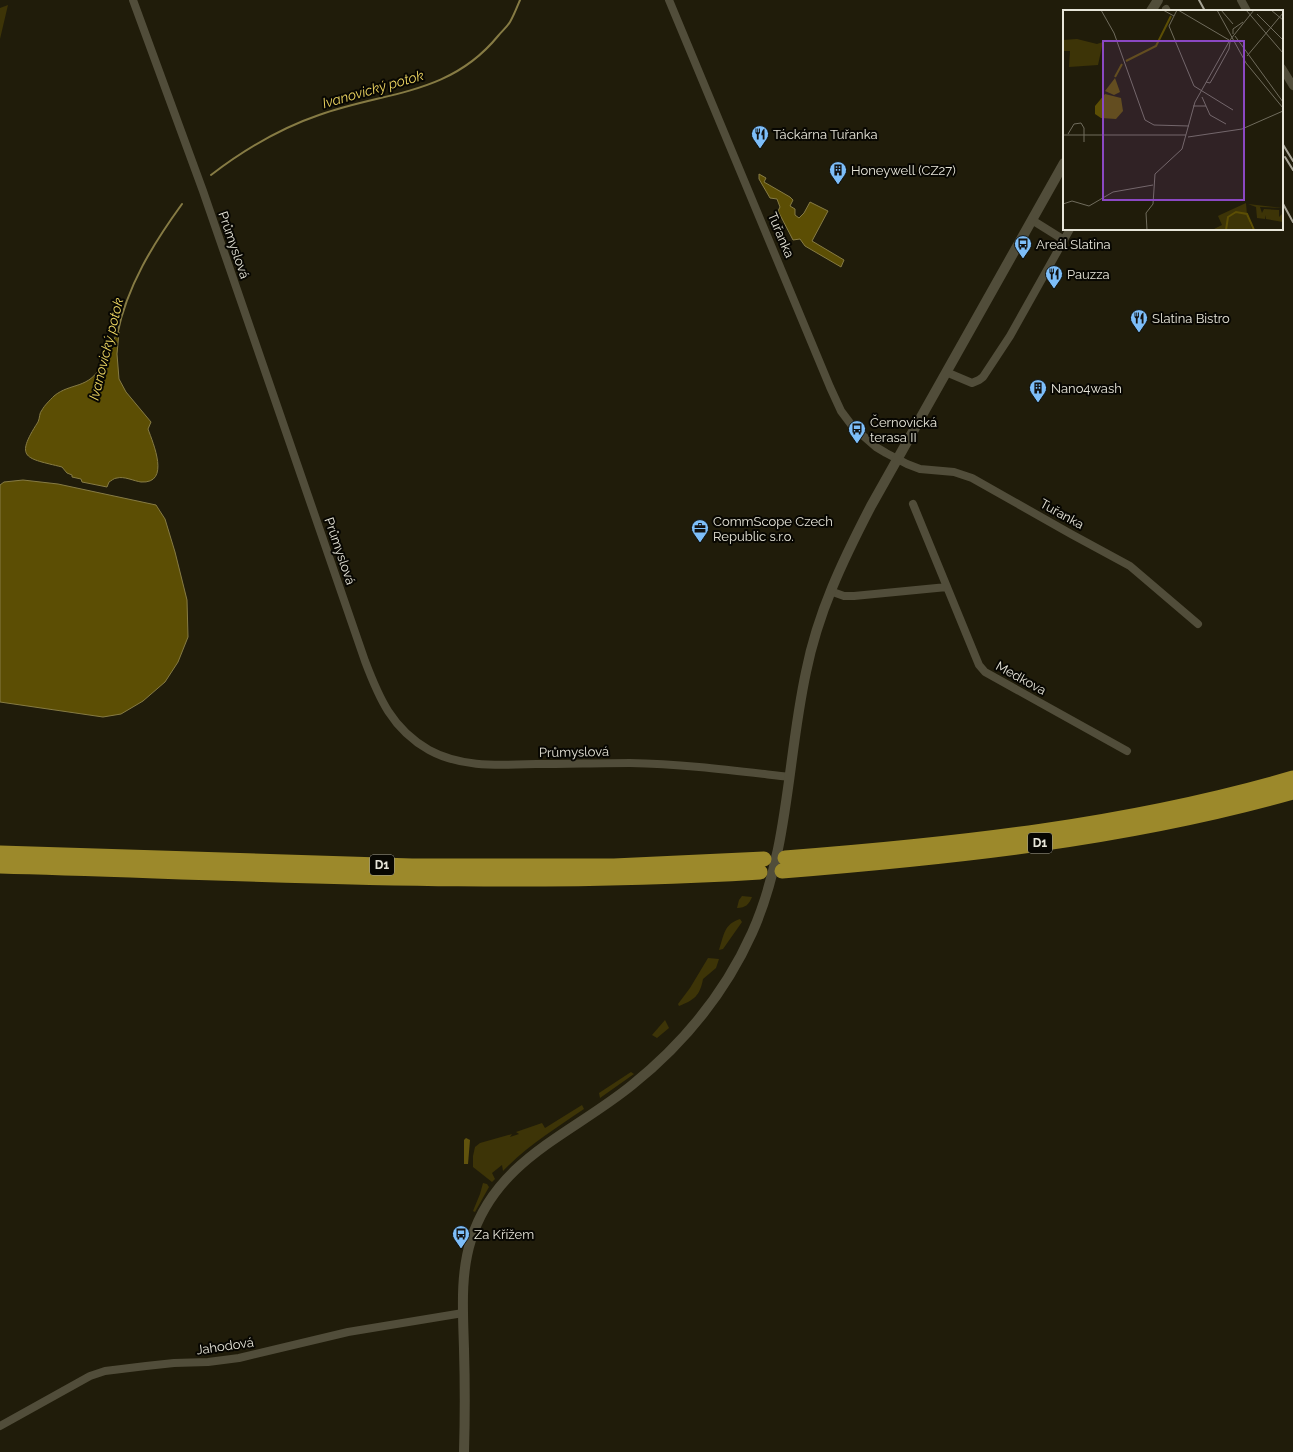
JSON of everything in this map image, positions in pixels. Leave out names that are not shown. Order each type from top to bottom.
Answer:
[{"type":"highway","name":"D1","points":[[1293,778],[1202,802],[1133,816],[941,844],[784,864],[943,856],[1077,838],[1199,815],[1293,792]]},
{"type":"highway","name":"D1","points":[[0,853],[412,866],[762,866],[682,877],[418,879],[0,866]]},
{"type":"highway","points":[[0,871],[44,867]]},
{"type":"street","name":"Průmyslová","points":[[133,0],[198,178],[365,661],[381,700],[390,715],[404,731],[419,743],[434,752],[456,760],[474,764],[660,764],[790,777]]},
{"type":"street","name":"Tuřanka","points":[[669,0],[838,405],[853,427],[876,447],[897,459],[920,469],[954,472],[972,478],[1130,566],[1198,624]]},
{"type":"street","points":[[1152,10],[1158,0]]},
{"type":"street","points":[[1241,0],[1246,10]]},
{"type":"street","points":[[1283,70],[1293,86]]},
{"type":"street","points":[[464,1452],[464,1278],[468,1249],[475,1228],[497,1189],[515,1169],[536,1152],[628,1088],[656,1064],[678,1043],[707,1009],[724,984],[750,936],[767,893],[782,836],[806,671],[818,624],[830,591],[848,550],[897,459],[1063,165]]},
{"type":"street","points":[[1032,220],[1064,240]]},
{"type":"street","points":[[946,372],[972,383],[983,377],[1010,336],[1069,230]]},
{"type":"street","name":"Medkova","points":[[913,504],[980,665],[985,672],[1127,751]]},
{"type":"street","points":[[830,591],[844,596],[854,596],[947,587]]},
{"type":"street","name":"Jahodová","points":[[0,1426],[90,1376],[105,1371],[166,1363],[208,1362],[239,1358],[348,1332],[463,1313]]},
{"type":"shaded area","points":[[8,5],[0,39],[0,8]]},
{"type":"shaded area","points":[[759,174],[766,178],[764,182],[793,200],[790,206],[795,209],[795,215],[799,218],[804,213],[810,202],[828,211],[812,241],[844,260],[841,267],[805,246],[800,239],[793,240],[778,211],[780,207],[777,199],[770,198],[759,179]]},
{"type":"shaded area","points":[[117,332],[119,332],[117,354],[119,379],[126,392],[151,422],[148,429],[156,452],[158,470],[155,477],[150,481],[141,482],[126,478],[115,478],[109,482],[107,487],[82,482],[81,479],[72,477],[72,475],[67,473],[62,467],[32,459],[26,450],[27,443],[44,407],[60,392],[85,382],[97,373],[102,365],[104,365]]},
{"type":"shaded area","points":[[23,480],[58,484],[156,505],[165,519],[187,600],[188,637],[178,662],[165,682],[143,701],[121,714],[103,717],[0,702],[0,485],[4,482]]},
{"type":"shaded area","points":[[742,896],[752,897],[747,905],[737,908],[739,900]]},
{"type":"shaded area","points":[[740,919],[742,922],[723,949],[719,950],[725,931],[731,924]]},
{"type":"shaded area","points":[[708,958],[719,959],[716,968],[703,979],[702,985],[696,997],[679,1006],[678,1004],[690,988]]},
{"type":"shaded area","points":[[665,1020],[669,1028],[657,1038],[652,1035]]},
{"type":"shaded area","points":[[631,1072],[634,1074],[600,1098],[599,1093]]},
{"type":"shaded area","points":[[582,1105],[584,1109],[532,1145],[503,1171],[502,1165],[492,1173],[495,1179],[492,1182],[473,1167],[475,1147],[480,1143],[512,1134],[510,1137],[519,1134],[516,1132],[542,1123],[545,1128]]},
{"type":"shaded area","points":[[466,1138],[470,1140],[468,1164],[464,1164],[464,1140]]},
{"type":"shaded area","points":[[483,1183],[487,1184],[489,1187],[475,1212],[473,1211]]},
{"type":"waterway","name":"Ivanovický potok","points":[[211,175],[262,140],[304,121],[344,107],[415,89],[437,81],[459,70],[479,56],[509,24],[520,0]]},
{"type":"waterway","name":"Ivanovický potok","points":[[117,335],[127,299],[142,266],[161,234],[182,204]]},
{"type":"railway","points":[[1199,0],[1204,10]]},
{"type":"railway","points":[[1283,145],[1293,161]]},
{"type":"railway","points":[[1285,157],[1293,170]]},
{"type":"railway","points":[[1283,204],[1293,222]]},
{"type":"place","name":"Táckárna Tuřanka","points":[[760,149]]},
{"type":"place","name":"Honeywell (CZ27)","points":[[838,185]]},
{"type":"place","name":"Areál Slatina","points":[[1023,259]]},
{"type":"place","name":"Pauzza","points":[[1054,289]]},
{"type":"place","name":"Slatina Bistro","points":[[1139,333]]},
{"type":"place","name":"Nano4wash","points":[[1038,403]]},
{"type":"place","name":"Černovická terasa II","points":[[857,444]]},
{"type":"place","name":"CommScope Czech Republic s.r.o.","points":[[700,543]]},
{"type":"place","name":"Za Křížem","points":[[461,1249]]}]
